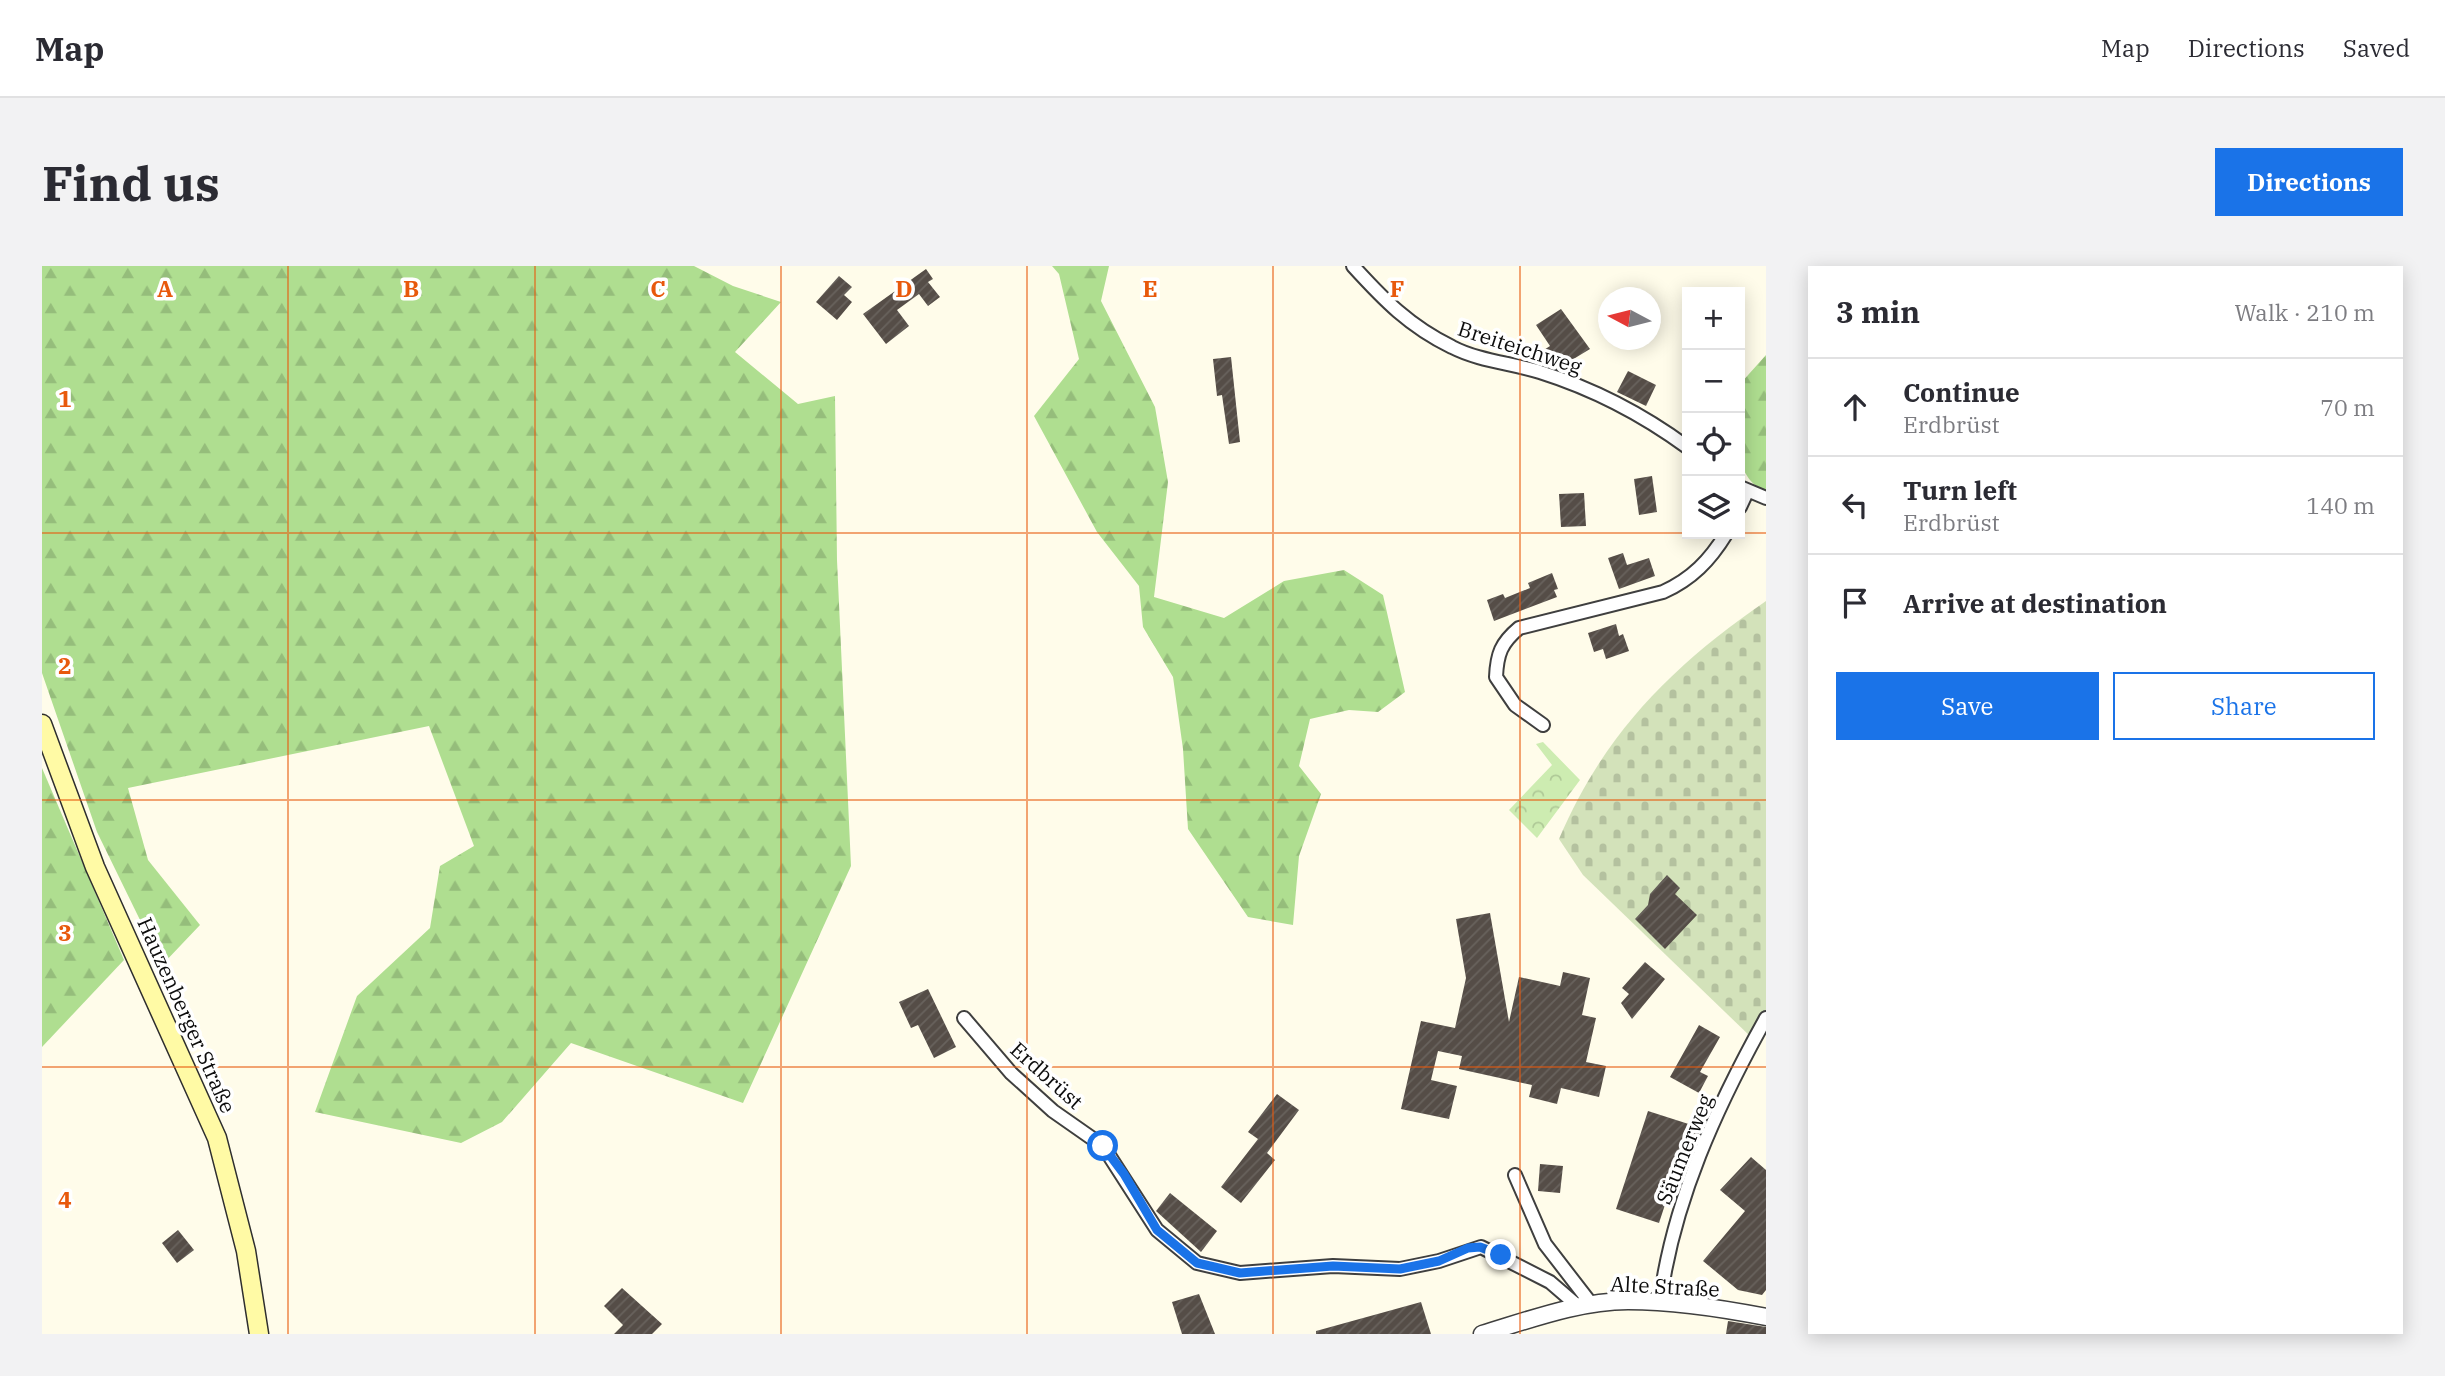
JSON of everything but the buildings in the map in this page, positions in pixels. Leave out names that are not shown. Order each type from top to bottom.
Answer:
[{"type":"main road","name":"Hauzenberger Straße","points":[[42,724],[95,867],[217,1138],[246,1251],[259,1334]]},
{"type":"street","name":"Breiteichweg","points":[[1353,266],[1395,312],[1451,347],[1470,355],[1527,368],[1586,389],[1625,406],[1682,444]]},
{"type":"street","points":[[1745,490],[1766,498]]},
{"type":"street","points":[[1543,725],[1515,705],[1496,677],[1500,647],[1510,636],[1519,628],[1663,592],[1679,585],[1712,556],[1723,539]]},
{"type":"street","name":"Erdbrüst","points":[[964,1018],[1011,1073],[1054,1111],[1103,1146],[1124,1174],[1157,1230],[1197,1263],[1240,1273],[1333,1266],[1400,1269],[1439,1261],[1480,1247],[1550,1282],[1586,1306]]},
{"type":"street","name":"Säumerweg","points":[[1660,1302],[1666,1260],[1703,1147],[1766,1018]]},
{"type":"street","points":[[1515,1175],[1545,1244],[1586,1306]]},
{"type":"street","name":"Alte Straße","points":[[1482,1334],[1586,1306],[1627,1301],[1706,1306],[1766,1317]]},
{"type":"green space","points":[[42,266],[694,266],[733,286],[781,302],[735,352],[798,404],[835,396],[837,560],[851,866],[743,1103],[571,1043],[502,1122],[461,1143],[315,1112],[357,996],[430,928],[440,866],[474,846],[429,726],[128,788],[148,860],[200,925],[162,965],[97,832],[42,673]]},
{"type":"green space","points":[[1052,266],[1109,266],[1101,301],[1155,407],[1168,482],[1154,597],[1224,618],[1284,581],[1344,570],[1383,595],[1405,692],[1378,712],[1349,710],[1310,719],[1299,766],[1321,794],[1299,856],[1293,925],[1248,917],[1188,829],[1183,749],[1173,677],[1143,627],[1139,586],[1097,532],[1034,416],[1079,359],[1059,274]]},
{"type":"green space","points":[[1766,355],[1766,491],[1754,484],[1745,473],[1745,378]]},
{"type":"green space","points":[[1766,601],[1766,1013],[1753,1039],[1583,875],[1559,839],[1597,766],[1644,704],[1701,650]]},
{"type":"green space","points":[[1543,742],[1580,780],[1537,838],[1509,810],[1552,765],[1536,744]]},
{"type":"green space","points":[[42,768],[124,960],[42,1047]]},
{"type":"route","points":[[1103,1146],[1124,1174],[1157,1230],[1197,1263],[1240,1273],[1333,1266],[1400,1269],[1439,1261],[1468,1248],[1480,1247],[1501,1255]]}]
